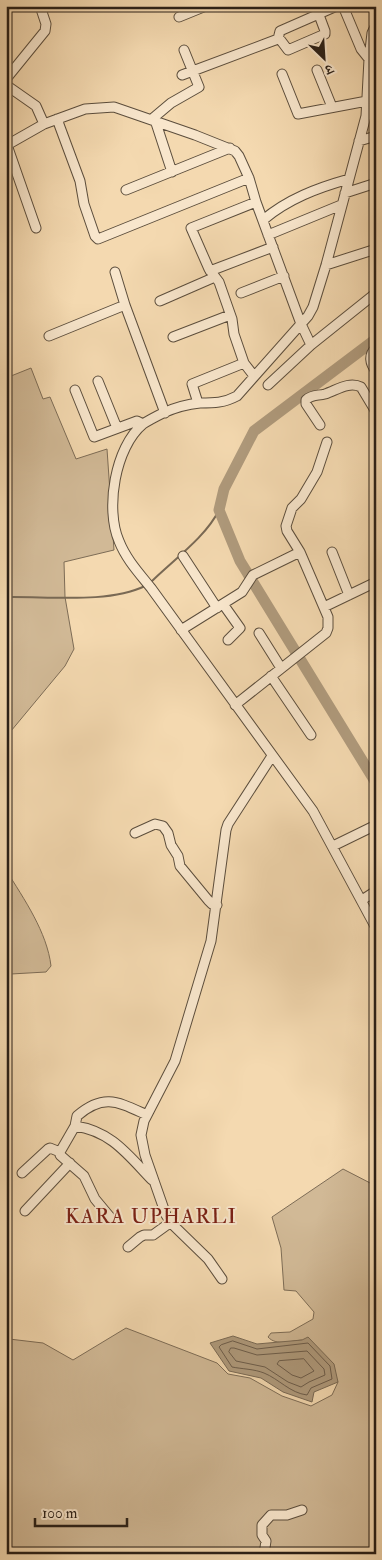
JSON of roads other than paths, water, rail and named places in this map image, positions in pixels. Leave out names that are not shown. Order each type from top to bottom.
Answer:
[{"type":"street","points":[[6,79],[45,32],[46,24],[40,6]]},
{"type":"street","points":[[178,17],[206,6]]},
{"type":"street","points":[[318,15],[325,34],[288,50],[279,38],[279,32],[318,15],[343,7],[361,49],[371,65]]},
{"type":"street","points":[[375,924],[314,813],[151,588],[124,555],[114,523],[113,507],[115,485],[121,457],[143,424],[165,412],[198,403],[214,404],[229,400],[243,390],[311,311],[326,265],[366,116],[373,30],[376,25]]},
{"type":"street","points":[[182,75],[279,38]]},
{"type":"street","points":[[153,119],[170,103],[199,88],[184,50]]},
{"type":"street","points":[[317,70],[332,107]]},
{"type":"street","points":[[282,74],[298,114],[367,100]]},
{"type":"street","points":[[6,85],[36,106],[44,124]]},
{"type":"street","points":[[6,94],[16,91]]},
{"type":"street","points":[[36,228],[7,145],[44,124],[85,109],[110,106],[153,119],[230,148],[239,156],[249,178],[301,324],[311,345]]},
{"type":"street","points":[[57,119],[80,182],[85,208],[95,236],[98,239],[249,178]]},
{"type":"street","points":[[153,119],[172,172]]},
{"type":"street","points":[[359,141],[376,136]]},
{"type":"street","points":[[126,190],[230,148]]},
{"type":"street","points":[[263,220],[279,207],[296,198],[349,179]]},
{"type":"street","points":[[345,193],[376,183]]},
{"type":"street","points":[[254,376],[244,363],[220,284],[213,274],[191,228],[256,202]]},
{"type":"street","points":[[268,235],[341,205]]},
{"type":"street","points":[[160,301],[213,274],[273,247]]},
{"type":"street","points":[[326,265],[376,249]]},
{"type":"street","points":[[115,272],[125,305],[165,412]]},
{"type":"street","points":[[241,293],[284,276]]},
{"type":"street","points":[[268,385],[311,345],[376,293]]},
{"type":"street","points":[[49,336],[125,305]]},
{"type":"street","points":[[173,337],[230,314]]},
{"type":"street","points":[[376,348],[372,352],[370,360],[371,365],[376,371]]},
{"type":"street","points":[[198,403],[192,384],[244,363]]},
{"type":"street","points":[[98,381],[117,428]]},
{"type":"street","points":[[320,425],[305,403],[306,400],[312,396],[325,394],[345,386],[356,385],[361,387],[376,412]]},
{"type":"street","points":[[75,390],[94,437],[137,421],[143,424]]},
{"type":"street","points":[[235,705],[326,633],[328,623],[324,607],[300,552],[286,526],[292,508],[301,500],[317,472],[327,442]]},
{"type":"street","points":[[181,630],[243,591],[253,575],[300,552]]},
{"type":"street","points":[[332,552],[349,595]]},
{"type":"street","points":[[184,556],[220,606],[240,628],[228,640]]},
{"type":"street","points":[[324,607],[376,582]]},
{"type":"street","points":[[259,633],[284,666]]},
{"type":"street","points":[[271,676],[311,735]]},
{"type":"street","points":[[222,1279],[208,1259],[171,1222],[154,1182],[141,1135],[141,1128],[175,1061],[211,942],[225,834],[228,824],[272,756]]},
{"type":"street","points":[[135,833],[155,824],[163,826],[168,833],[171,845],[178,856],[182,869],[208,900],[217,905]]},
{"type":"street","points":[[333,846],[376,825]]},
{"type":"street","points":[[362,900],[376,891]]},
{"type":"street","points":[[60,1152],[74,1126],[77,1116],[102,1101],[115,1102],[147,1115]]},
{"type":"street","points":[[74,1126],[93,1130],[111,1139],[154,1182]]},
{"type":"street","points":[[22,1173],[48,1149],[60,1152],[60,1155],[84,1176],[96,1199],[110,1217]]},
{"type":"street","points":[[25,1211],[70,1164]]},
{"type":"street","points":[[128,1247],[140,1236],[153,1235],[171,1222]]},
{"type":"street","points":[[264,1554],[266,1541],[262,1534],[262,1525],[271,1515],[288,1515],[302,1510]]},
{"type":"water","points":[[233,1336],[257,1344],[302,1340],[308,1337],[334,1364],[338,1382],[314,1392],[312,1402],[283,1392],[261,1378],[229,1371],[210,1343]]},
{"type":"waterway","points":[[376,339],[254,431],[224,489],[219,510],[240,561],[376,783]]},
{"type":"waterway","points":[[151,582],[206,530],[219,510]]},
{"type":"waterway","points":[[6,597],[96,597],[130,592],[145,586]]},
{"type":"district","name":"KARA UPHARLI","points":[[151,1216]]}]
